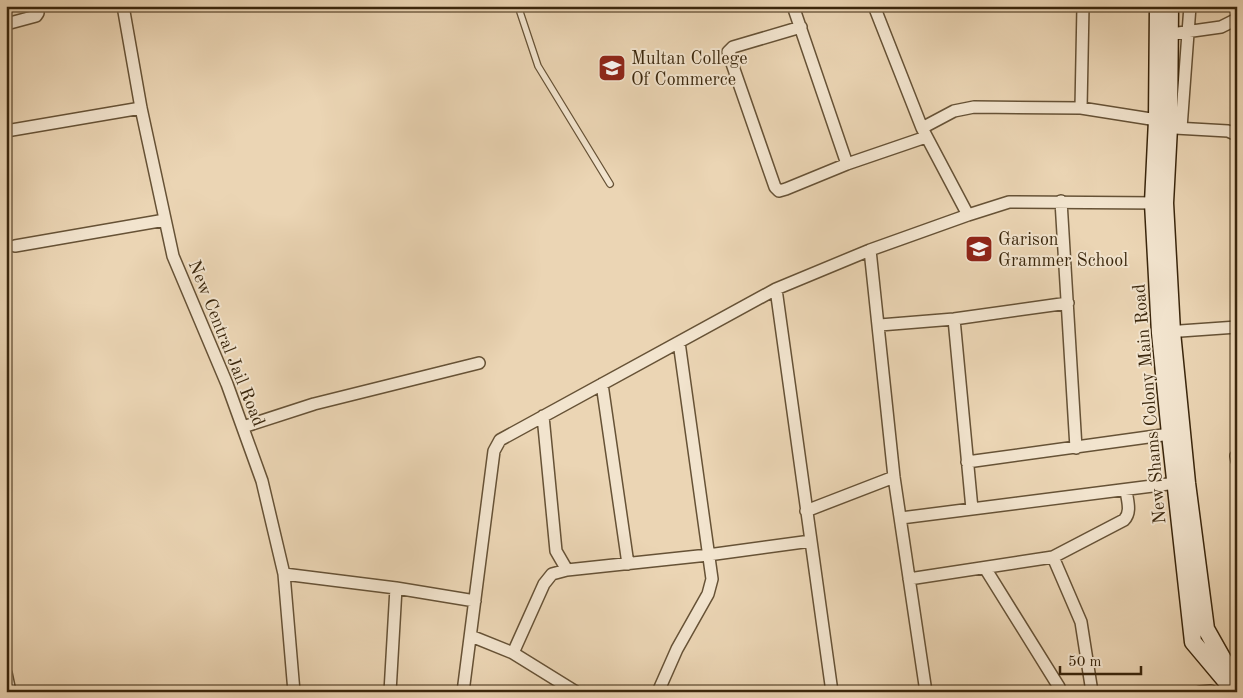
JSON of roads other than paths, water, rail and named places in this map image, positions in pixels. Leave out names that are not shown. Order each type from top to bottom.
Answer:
[{"type":"main road","name":"New Shams Colony Main Road","points":[[1158,6],[1163,35],[1166,125],[1159,203],[1170,434],[1193,642],[1235,692]]},
{"type":"main road","name":"New Shams Colony Main Road","points":[[1163,35],[1170,6]]},
{"type":"main road","name":"New Shams Colony Main Road","points":[[1166,332],[1188,483],[1206,630],[1224,662],[1237,675]]},
{"type":"street","points":[[6,19],[10,24],[36,16],[38,6]]},
{"type":"street","name":"New Central Jail Road","points":[[123,6],[141,108],[173,256],[227,384],[262,481],[284,574],[294,692]]},
{"type":"street","points":[[793,6],[847,164]]},
{"type":"street","points":[[874,6],[924,133],[968,215]]},
{"type":"street","points":[[1081,108],[1083,6]]},
{"type":"street","points":[[1166,125],[1190,32],[1190,6]]},
{"type":"street","points":[[1163,35],[1221,27],[1237,19]]},
{"type":"street","points":[[801,27],[733,47],[728,52],[775,187],[779,191],[924,133],[954,111],[974,107],[1081,108],[1166,125],[1228,131],[1237,135]]},
{"type":"street","points":[[6,131],[141,108]]},
{"type":"street","points":[[1061,201],[1076,448]]},
{"type":"street","points":[[463,692],[494,452],[500,440],[776,289],[870,250],[1009,202],[1159,203]]},
{"type":"street","points":[[15,246],[165,220]]},
{"type":"street","points":[[870,250],[880,325],[894,477],[926,692]]},
{"type":"street","points":[[776,289],[832,692]]},
{"type":"street","points":[[880,325],[954,318],[1068,303]]},
{"type":"street","points":[[954,318],[972,509]]},
{"type":"street","points":[[1166,332],[1237,327]]},
{"type":"street","points":[[658,692],[678,649],[708,594],[712,579],[678,342]]},
{"type":"street","points":[[243,427],[314,404],[479,363]]},
{"type":"street","points":[[602,384],[628,564]]},
{"type":"street","points":[[543,416],[556,551],[567,570]]},
{"type":"street","points":[[967,462],[1170,434]]},
{"type":"street","points":[[1236,456],[1237,461]]},
{"type":"street","points":[[806,511],[894,477]]},
{"type":"street","points":[[901,518],[1176,483]]},
{"type":"street","points":[[909,579],[1053,557],[1124,520],[1128,516],[1129,509],[1126,490]]},
{"type":"street","points":[[513,653],[544,584],[552,574],[567,570],[708,555],[811,541]]},
{"type":"street","points":[[1053,557],[1081,622],[1092,692]]},
{"type":"street","points":[[985,568],[1059,687]]},
{"type":"street","points":[[284,574],[396,588],[475,602]]},
{"type":"street","points":[[390,692],[396,588]]},
{"type":"street","points":[[470,636],[513,653],[576,692]]},
{"type":"street","points":[[6,673],[10,692]]},
{"type":"lane","points":[[518,6],[538,66],[610,184]]},
{"type":"place","name":"Multan College Of Commerce","points":[[612,68]]},
{"type":"place","name":"Garison Grammer School","points":[[979,249]]}]
